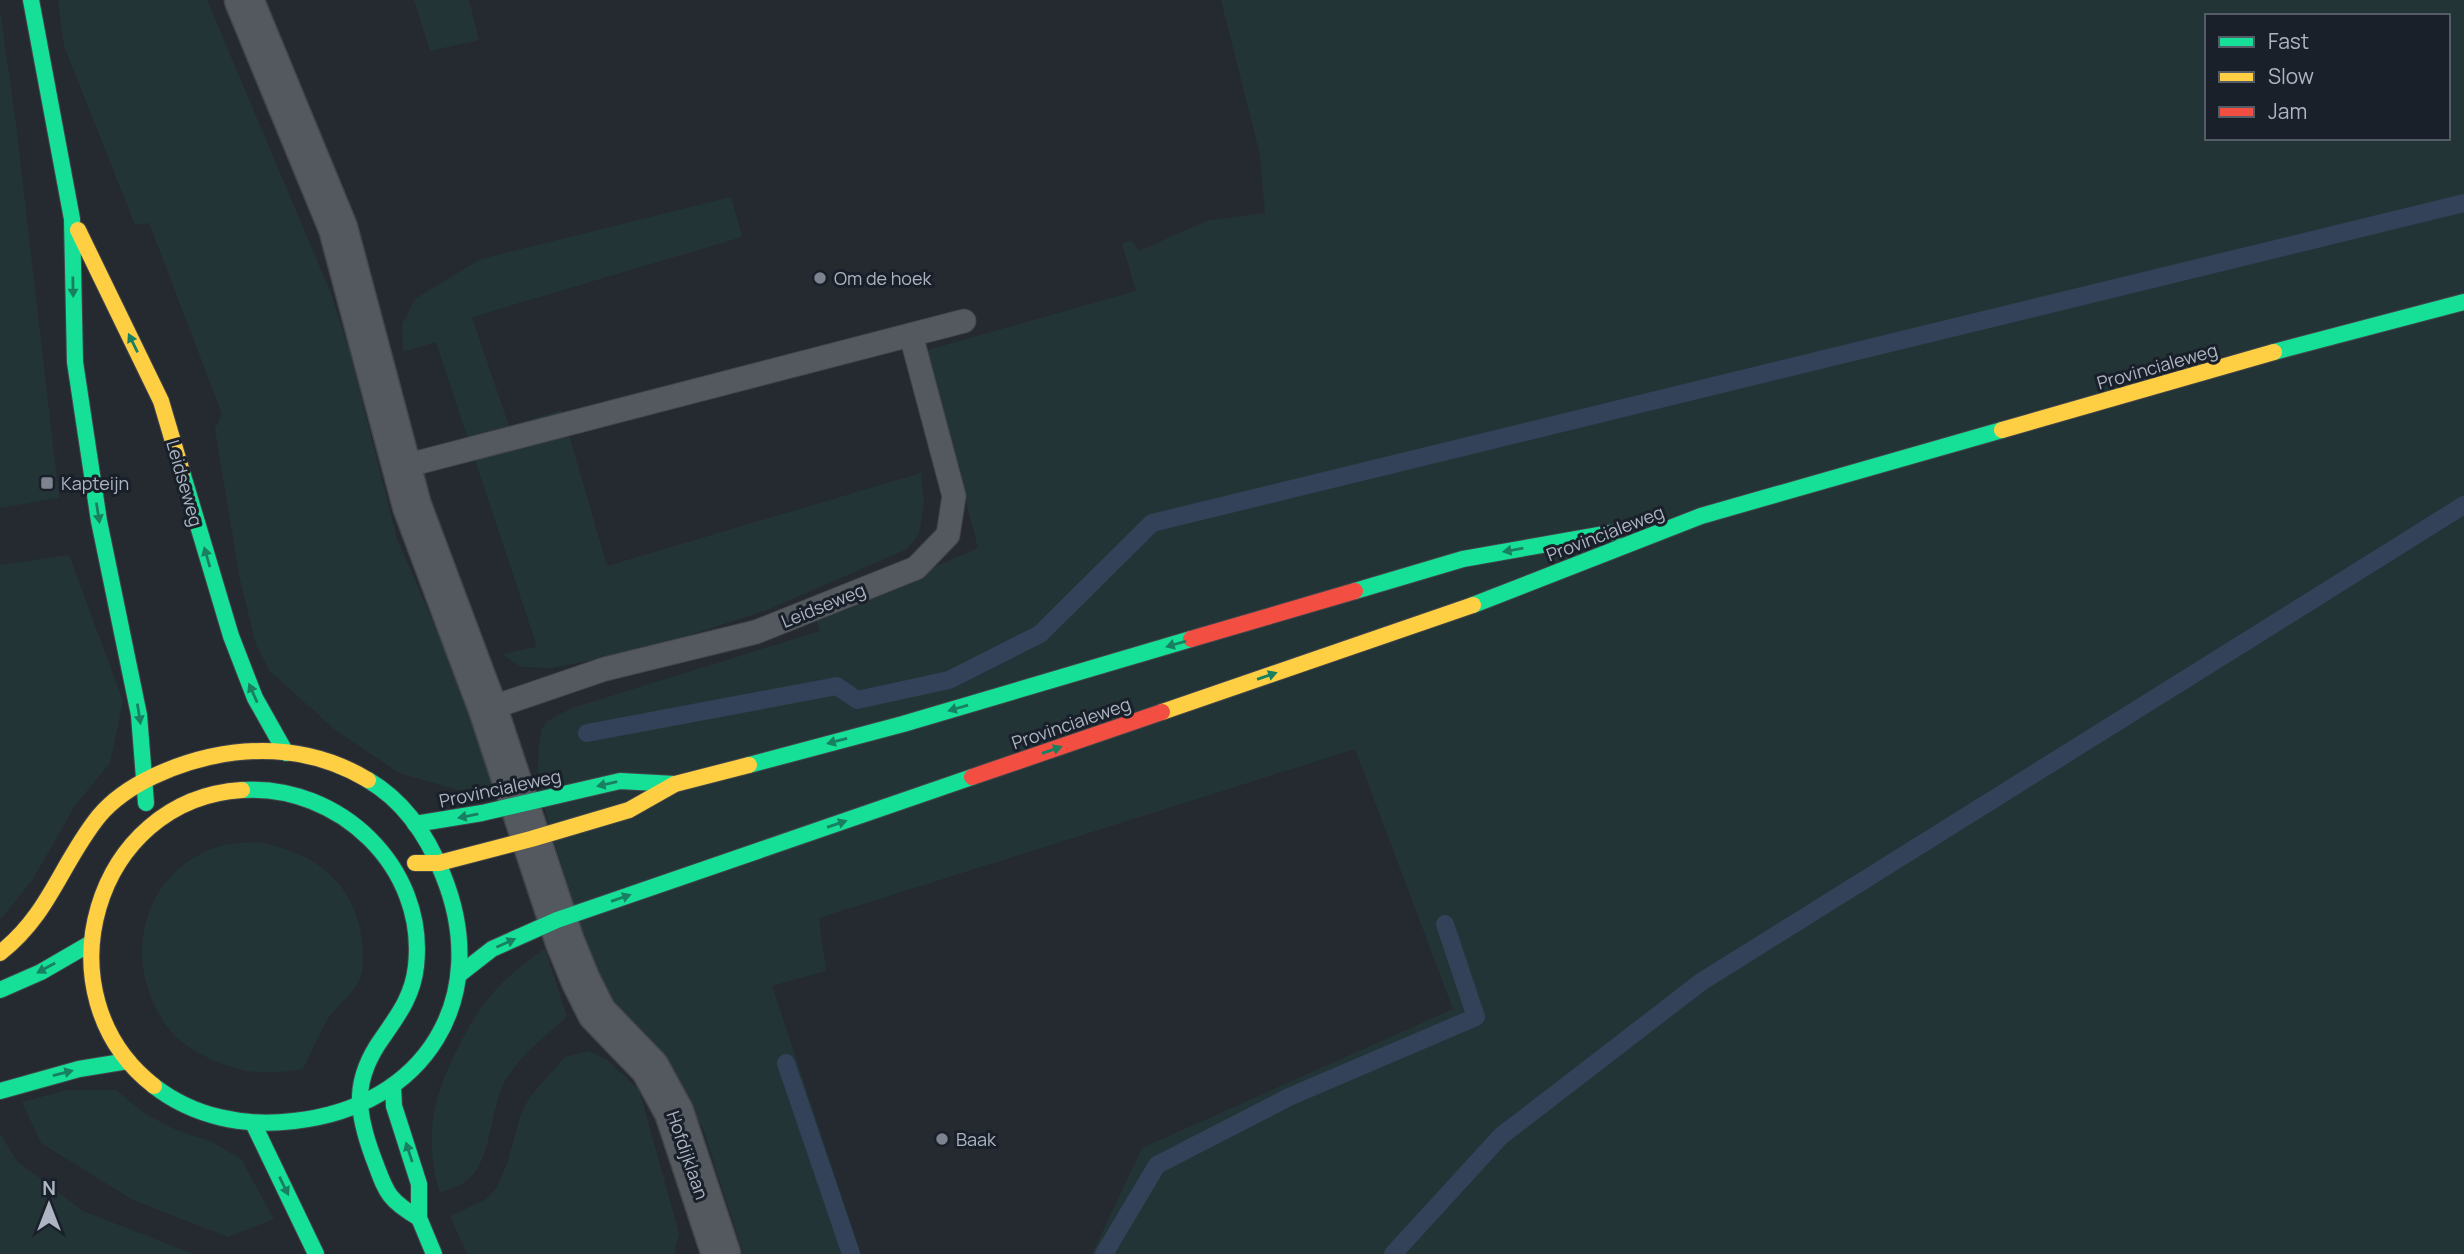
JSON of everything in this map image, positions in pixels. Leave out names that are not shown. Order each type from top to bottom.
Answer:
[{"type":"main road","name":"Leidseweg","points":[[31,0],[72,219],[75,362],[99,521],[139,715],[148,827]]},
{"type":"main road","name":"Leidseweg","points":[[72,219],[161,401],[226,622],[255,698],[286,752]]},
{"type":"main road","name":"Provincialeweg","points":[[460,974],[492,949],[557,920],[1479,603],[1701,516],[2312,341],[2464,302]]},
{"type":"main road","name":"Provincialeweg","points":[[415,824],[525,821],[629,810],[675,784],[903,724],[1462,559],[1701,516]]},
{"type":"main road","points":[[0,953],[35,923],[92,823],[113,800],[173,766],[205,755],[253,750],[286,752],[319,758],[366,778],[393,799],[425,836],[439,863],[450,894],[460,942],[460,974],[452,1007],[438,1038],[418,1064],[393,1087],[359,1105],[318,1119],[254,1125],[214,1118],[175,1102],[142,1077],[128,1062],[111,1035],[98,1006],[90,964],[90,943],[98,899],[107,879],[118,860],[148,827],[183,803],[224,790],[266,788],[288,791],[328,806],[363,830],[390,863],[406,891],[415,924],[418,955],[411,988],[400,1014],[379,1042],[363,1077],[359,1105],[362,1125],[393,1201],[419,1218]]},
{"type":"main road","name":"Provincialeweg","points":[[390,863],[439,863],[525,821],[620,781],[675,784]]},
{"type":"main road","points":[[0,990],[41,972],[90,943]]},
{"type":"main road","points":[[0,1091],[105,1063],[128,1062]]},
{"type":"main road","points":[[393,1087],[394,1107],[419,1184],[419,1218],[434,1254]]},
{"type":"main road","points":[[254,1125],[316,1254]]},
{"type":"street","points":[[244,0],[338,228],[412,506],[488,709],[557,920]]},
{"type":"street","name":"Hofdijklaan","points":[[557,920],[597,1013],[650,1068],[674,1112],[722,1254]]},
{"type":"lane","points":[[401,467],[964,321]]},
{"type":"lane","name":"Leidseweg","points":[[488,709],[605,669],[756,632],[916,568],[948,535],[954,496],[912,335]]},
{"type":"shaded area","points":[[58,0],[207,0],[330,291],[349,349],[397,539],[445,649],[496,787],[462,791],[399,773],[334,729],[270,671],[256,645],[240,579],[215,429],[222,414],[149,223],[135,225],[64,46]]},
{"type":"shaded area","points":[[414,0],[469,0],[479,40],[430,51]]},
{"type":"shaded area","points":[[1221,0],[2464,0],[2464,1254],[1092,1254],[1142,1148],[1453,1009],[1355,749],[819,918],[826,971],[772,986],[861,1254],[743,1254],[703,1128],[613,1000],[602,989],[580,927],[537,783],[542,728],[547,721],[572,708],[820,631],[816,619],[978,548],[927,350],[1136,291],[1122,244],[1132,240],[1139,251],[1206,221],[1265,213],[1260,155]]},
{"type":"shaded area","points":[[0,11],[16,124],[59,498],[0,508]]},
{"type":"shaded area","points":[[731,197],[742,237],[472,317],[509,426],[562,410],[607,566],[921,473],[924,504],[919,534],[907,549],[765,611],[639,651],[551,668],[521,667],[502,654],[537,647],[436,342],[403,352],[402,324],[415,299],[481,259]]},
{"type":"shaded area","points":[[69,555],[123,701],[110,763],[76,804],[33,879],[0,920],[0,565]]},
{"type":"shaded area","points":[[256,842],[295,853],[327,872],[351,902],[358,920],[363,955],[360,978],[327,1020],[303,1069],[247,1071],[202,1055],[184,1044],[170,1030],[155,1006],[145,980],[142,953],[145,927],[153,902],[168,880],[188,861],[214,848]]},
{"type":"shaded area","points":[[545,948],[567,1017],[526,1054],[506,1079],[496,1105],[486,1149],[474,1173],[462,1184],[440,1193],[432,1153],[432,1135],[433,1117],[443,1081],[471,1024],[487,1000],[510,975]]},
{"type":"shaded area","points":[[588,1051],[606,1059],[639,1090],[679,1233],[674,1254],[467,1254],[450,1216],[485,1200],[496,1189],[529,1098],[565,1057]]},
{"type":"shaded area","points":[[67,1090],[116,1090],[144,1113],[176,1130],[212,1142],[241,1159],[274,1219],[228,1237],[133,1200],[41,1143],[22,1102]]},
{"type":"shaded area","points":[[0,1134],[17,1161],[83,1211],[193,1254],[0,1254]]},
{"type":"waterway","points":[[587,733],[837,686],[857,700],[949,680],[1040,634],[1152,523],[2464,203]]},
{"type":"waterway","points":[[1393,1254],[1501,1136],[1701,982],[2464,505]]},
{"type":"waterway","points":[[1104,1254],[1157,1165],[1289,1097],[1476,1017],[1445,924]]},
{"type":"waterway","points":[[786,1063],[851,1254]]},
{"type":"traffic: fast","points":[[31,0],[72,219],[75,362],[99,521],[139,715],[146,803]]},
{"type":"traffic: fast","points":[[2274,352],[2464,302]]},
{"type":"traffic: fast","points":[[1473,605],[1701,516],[2002,430]]},
{"type":"traffic: fast","points":[[182,472],[231,636],[255,698],[286,753]]},
{"type":"traffic: fast","points":[[1355,591],[1463,559],[1616,532]]},
{"type":"traffic: fast","points":[[749,765],[903,724],[1191,639]]},
{"type":"traffic: fast","points":[[460,974],[492,949],[557,920],[972,777]]},
{"type":"traffic: fast","points":[[154,1086],[186,1105],[220,1117],[238,1121],[294,1121],[340,1111],[380,1094],[412,1069],[436,1039],[452,1003],[459,963],[456,920],[443,875],[422,834],[404,809],[368,780]]},
{"type":"traffic: fast","points":[[415,824],[482,813],[620,781],[675,784]]},
{"type":"traffic: fast","points":[[242,790],[278,792],[312,801],[343,817],[370,839],[391,865],[407,896],[416,930],[416,966],[412,986],[366,1067],[360,1096],[367,1140],[388,1193],[419,1218]]},
{"type":"traffic: fast","points":[[0,990],[41,972],[91,943]]},
{"type":"traffic: fast","points":[[0,1091],[79,1069],[128,1061]]},
{"type":"traffic: fast","points":[[393,1087],[394,1106],[419,1184],[419,1218],[434,1254]]},
{"type":"traffic: fast","points":[[254,1125],[316,1254]]},
{"type":"traffic: slow","points":[[78,230],[161,401],[182,472]]},
{"type":"traffic: slow","points":[[2002,430],[2274,352]]},
{"type":"traffic: slow","points":[[1162,712],[1473,605]]},
{"type":"traffic: slow","points":[[0,953],[31,922],[99,816],[124,793],[154,776],[207,758],[262,751],[316,758],[343,767],[368,780]]},
{"type":"traffic: slow","points":[[415,863],[439,863],[531,839],[629,810],[675,784],[749,765]]},
{"type":"traffic: slow","points":[[154,1086],[118,1048],[98,1003],[91,955],[99,907],[118,864],[149,827],[191,802],[242,790]]},
{"type":"traffic: jam","points":[[1191,639],[1355,591]]},
{"type":"traffic: jam","points":[[972,777],[1162,712]]},
{"type":"place","name":"Om de hoek","points":[[820,278]]},
{"type":"place","name":"Kapteijn","points":[[47,483]]},
{"type":"place","name":"Baak","points":[[942,1139]]}]
